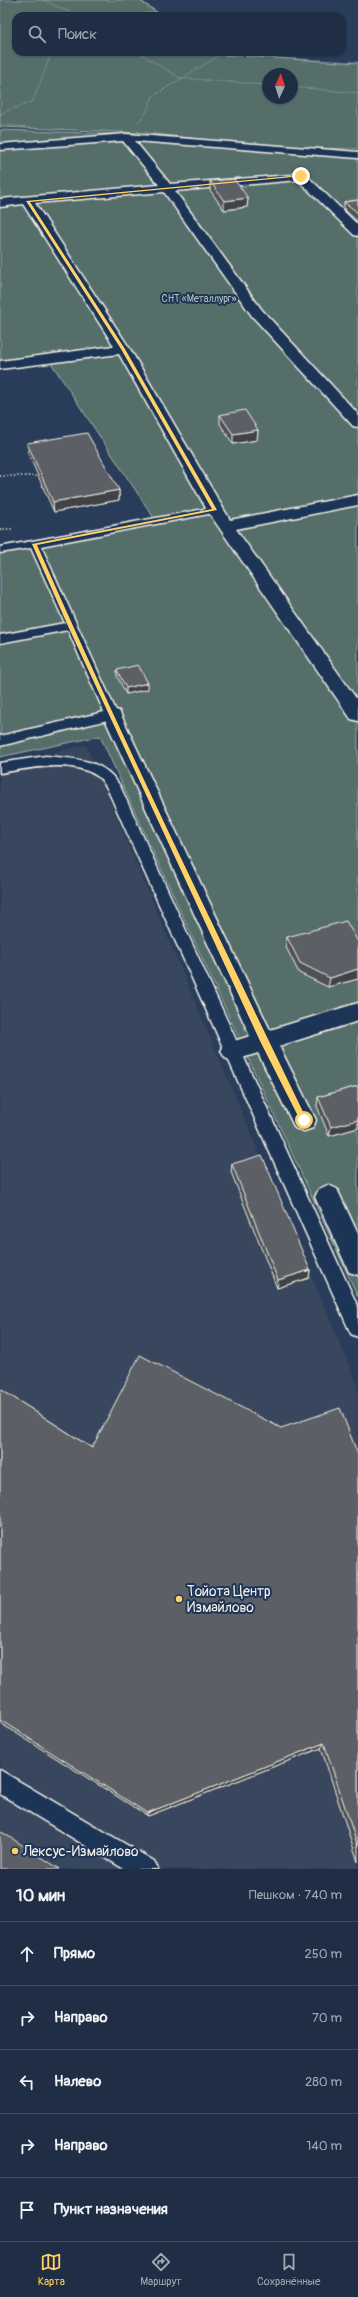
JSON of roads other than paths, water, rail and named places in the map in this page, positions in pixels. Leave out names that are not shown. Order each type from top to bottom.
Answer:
[{"type":"street","points":[[126,137],[166,188],[257,313],[358,424]]},
{"type":"street","points":[[0,147],[126,137],[358,155]]},
{"type":"street","points":[[0,203],[301,176],[358,232]]},
{"type":"street","points":[[27,201],[123,349],[215,510],[358,715]]},
{"type":"street","points":[[0,365],[123,349]]},
{"type":"street","points":[[226,526],[358,500]]},
{"type":"street","points":[[112,714],[264,1041],[304,1120]]},
{"type":"street","points":[[233,1051],[358,1012]]},
{"type":"street","points":[[328,1197],[358,1263]]},
{"type":"lane","points":[[0,550],[215,510]]},
{"type":"lane","points":[[0,741],[112,714],[70,626],[35,544]]},
{"type":"lane","points":[[0,640],[70,626]]},
{"type":"lane","points":[[0,768],[46,761],[84,765],[103,773],[113,786],[358,1328]]},
{"type":"lane","points":[[0,1781],[146,1869]]},
{"type":"place","name":"Тойота Центр Измайлово","points":[[179,1599]]},
{"type":"place","name":"Лексус-Измайлово","points":[[15,1851]]},
{"type":"park label","name":"СНТ «Металлург»","points":[[199,299]]}]
